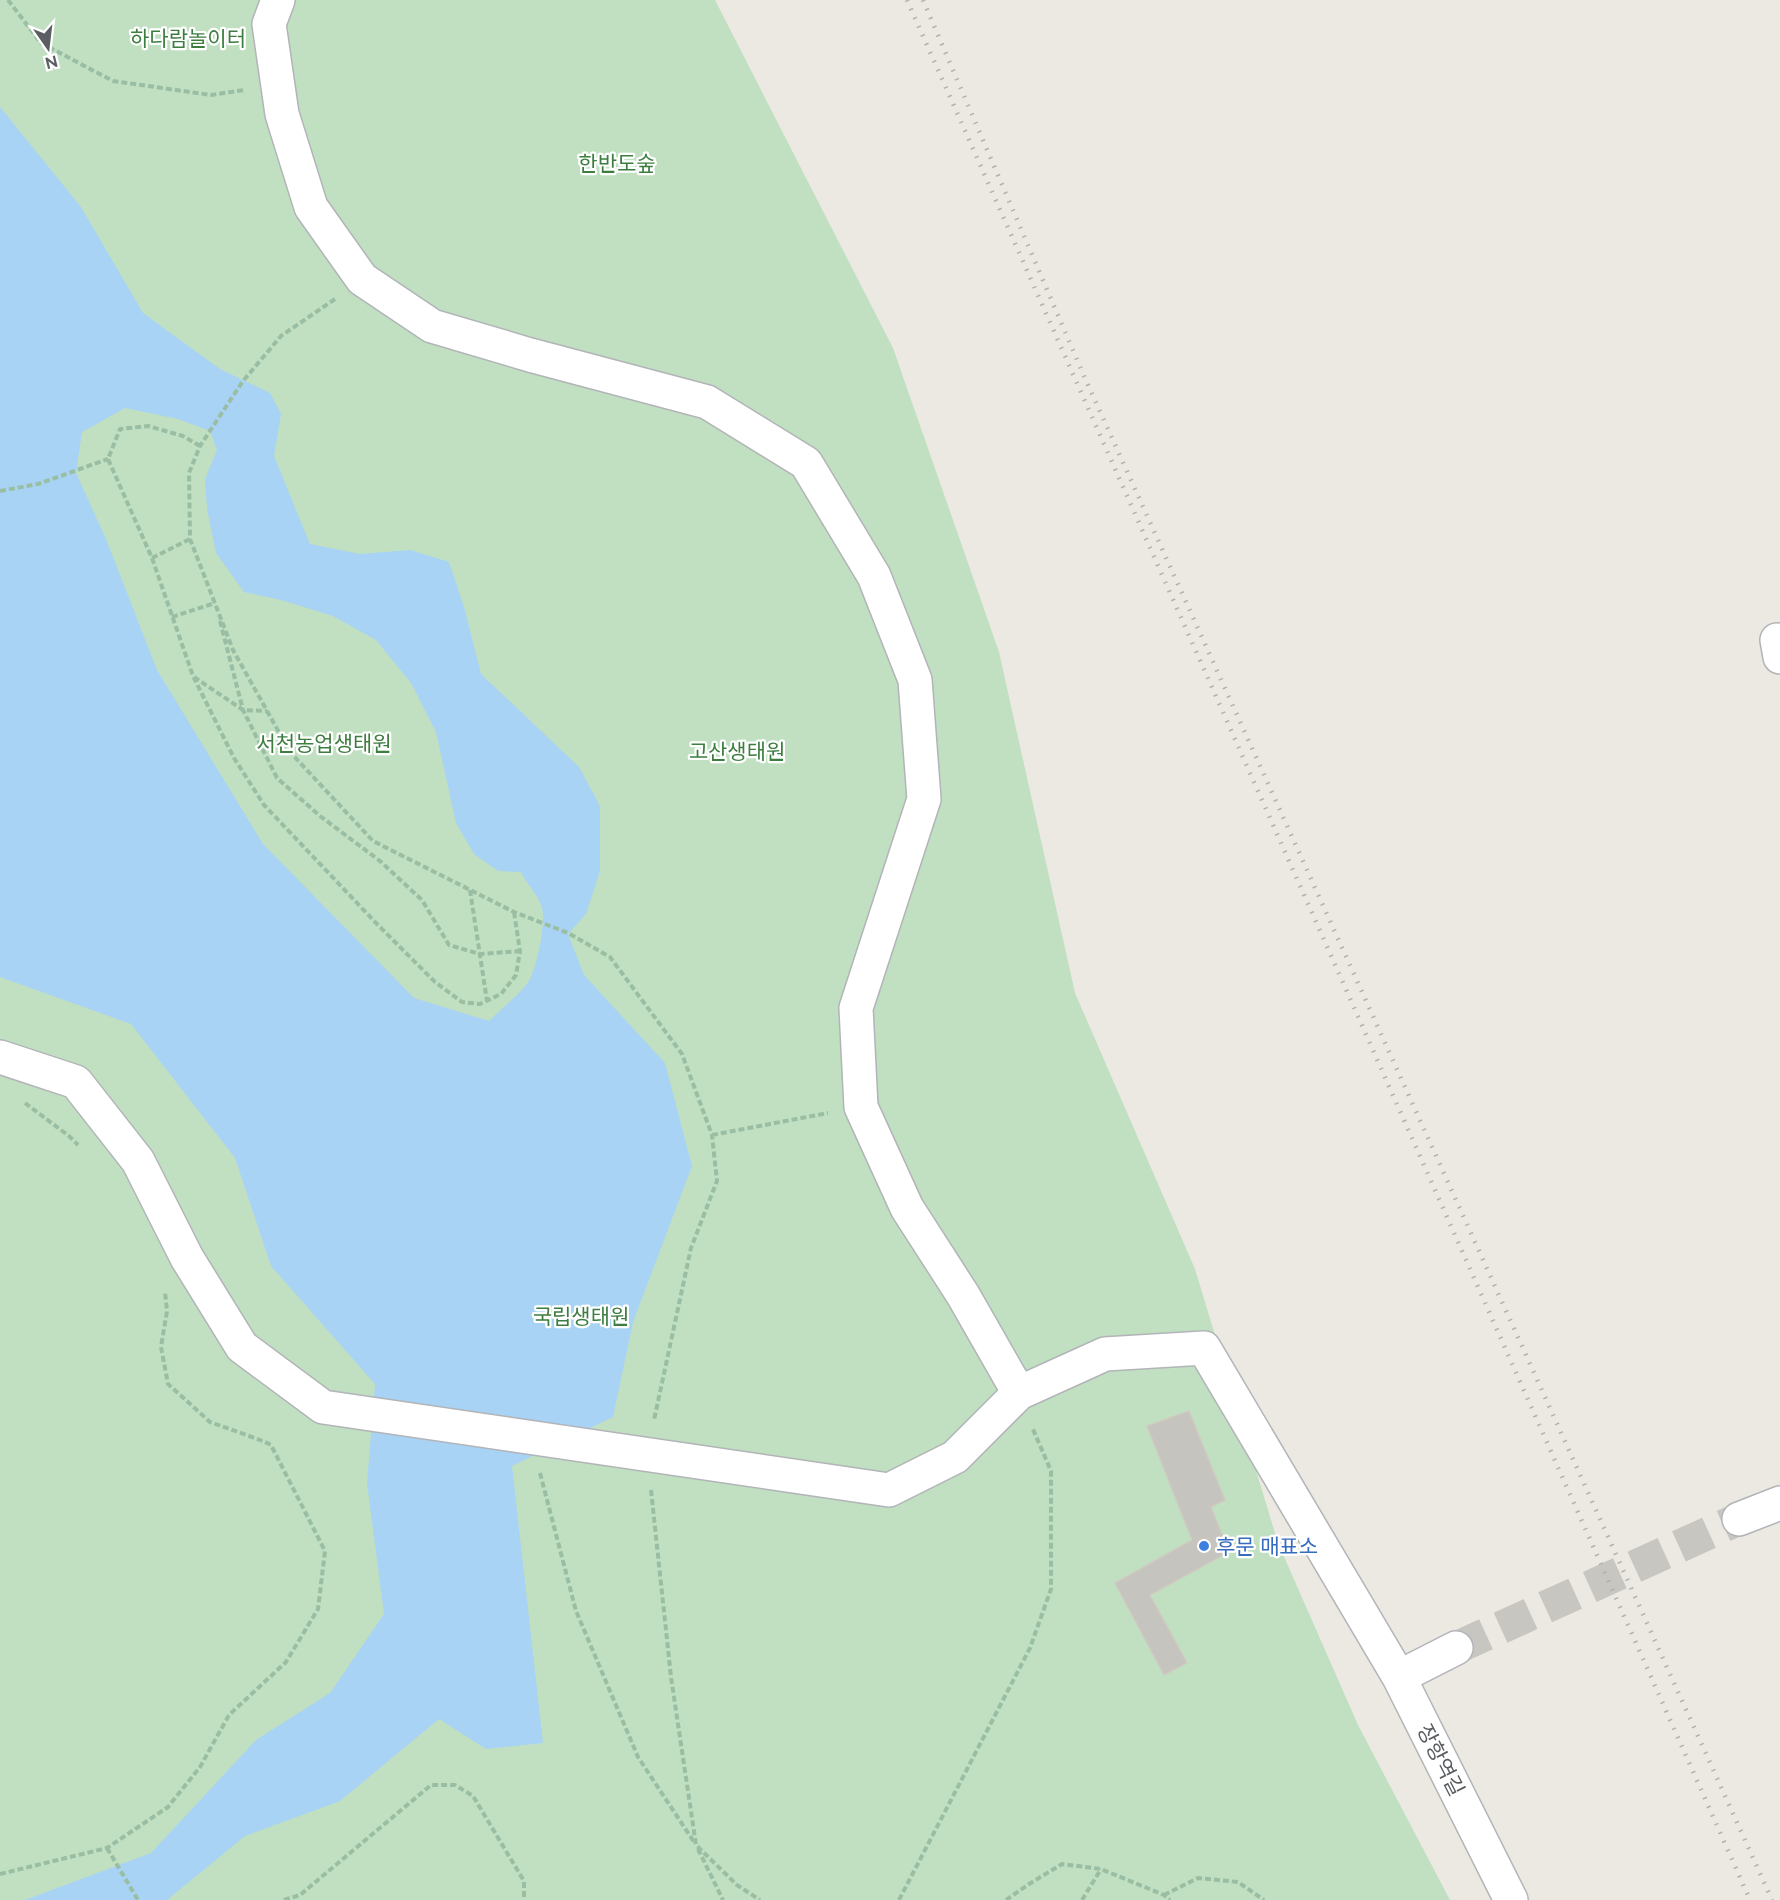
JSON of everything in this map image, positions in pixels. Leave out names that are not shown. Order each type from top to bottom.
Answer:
[{"type":"street","points":[[0,1057],[76,1082],[138,1161],[187,1258],[242,1347],[323,1407],[889,1490],[955,1457],[1019,1393],[963,1295],[907,1208],[861,1107],[856,1008],[924,799],[915,680],[874,576],[806,462],[706,402],[432,326],[362,279],[311,207],[282,114],[269,24],[278,0]]},
{"type":"street","name":"장항역길","points":[[1019,1393],[1105,1354],[1204,1348],[1399,1677],[1511,1900]]},
{"type":"street","points":[[1739,1519],[1780,1503]]},
{"type":"street","points":[[1399,1677],[1456,1648]]},
{"type":"path","points":[[8,0],[40,43],[113,81],[211,95],[278,86]]},
{"type":"path","points":[[362,279],[282,336],[243,381],[200,446],[189,473],[190,538],[233,650],[290,752],[373,841],[514,912],[568,933],[610,957],[682,1054],[712,1135],[717,1181],[692,1248],[670,1339],[647,1454],[671,1677],[696,1845],[737,1885],[760,1900]]},
{"type":"path","points":[[200,446],[183,436],[148,426],[120,429],[108,459],[152,558],[193,676],[234,758],[264,805],[435,982],[462,1002],[480,1004],[487,1001],[501,994],[516,975],[520,951],[514,912]]},
{"type":"path","points":[[0,491],[38,484],[108,459]]},
{"type":"path","points":[[152,558],[190,538]]},
{"type":"path","points":[[172,617],[214,602]]},
{"type":"path","points":[[214,602],[243,710],[277,778],[320,816],[380,861],[422,900],[449,945],[480,954],[520,951]]},
{"type":"path","points":[[193,676],[243,710],[267,711]]},
{"type":"path","points":[[470,890],[487,1001]]},
{"type":"path","points":[[23,1102],[69,1136],[84,1151]]},
{"type":"path","points":[[712,1135],[861,1107]]},
{"type":"path","points":[[0,1874],[107,1848],[168,1807],[200,1767],[229,1715],[286,1662],[318,1609],[325,1551],[271,1445],[210,1422],[168,1384],[161,1347],[167,1311],[164,1282]]},
{"type":"path","points":[[899,1900],[1030,1648],[1051,1589],[1050,1471],[1019,1393]]},
{"type":"path","points":[[531,1437],[576,1611],[638,1757],[696,1845],[723,1900]]},
{"type":"path","points":[[284,1900],[300,1895],[431,1785],[455,1785],[473,1796],[524,1881],[524,1900]]},
{"type":"path","points":[[107,1848],[138,1900]]},
{"type":"path","points":[[1006,1900],[1062,1864],[1101,1869],[1164,1895],[1170,1900]]},
{"type":"path","points":[[1082,1900],[1101,1869]]},
{"type":"path","points":[[1164,1895],[1198,1878],[1238,1882],[1264,1900]]},
{"type":"green space","name":"국립생태원","points":[[0,0],[715,0],[893,348],[999,652],[1075,993],[1195,1269],[1278,1543],[1358,1725],[1450,1900],[0,1900]]},
{"type":"water","points":[[0,107],[81,207],[143,313],[220,369],[270,393],[281,414],[274,456],[310,544],[360,554],[410,550],[449,562],[464,607],[481,674],[579,767],[600,806],[600,871],[586,914],[568,934],[584,975],[665,1063],[692,1166],[633,1322],[613,1417],[512,1466],[543,1743],[486,1749],[439,1719],[340,1801],[245,1836],[167,1900],[25,1900],[151,1853],[256,1740],[330,1693],[384,1614],[367,1483],[375,1384],[271,1266],[235,1158],[131,1024],[0,977]],"holes":[[[125,408],[178,419],[210,431],[217,450],[205,479],[207,509],[216,553],[244,592],[281,600],[333,616],[376,640],[411,683],[436,732],[456,823],[474,854],[498,871],[521,872],[538,898],[542,908],[543,924],[532,974],[522,990],[489,1021],[414,998],[263,844],[157,670],[106,539],[76,473],[82,432]]]},
{"type":"building","name":"후문 매표소","points":[[1189,1411],[1225,1500],[1211,1507],[1229,1552],[1150,1595],[1187,1663],[1164,1675],[1115,1583],[1192,1540],[1147,1426]]},
{"type":"tunnel","points":[[1456,1648],[1739,1519]]},
{"type":"railway","points":[[907,0],[1750,1900]]},
{"type":"railway","points":[[923,0],[1084,376],[1772,1900]]},
{"type":"place","name":"후문 매표소","points":[[1204,1546]]},
{"type":"park label","name":"하다람놀이터","points":[[188,38]]},
{"type":"park label","name":"한반도숲","points":[[617,163]]},
{"type":"park label","name":"서천농업생태원","points":[[324,743]]},
{"type":"park label","name":"고산생태원","points":[[737,751]]}]
